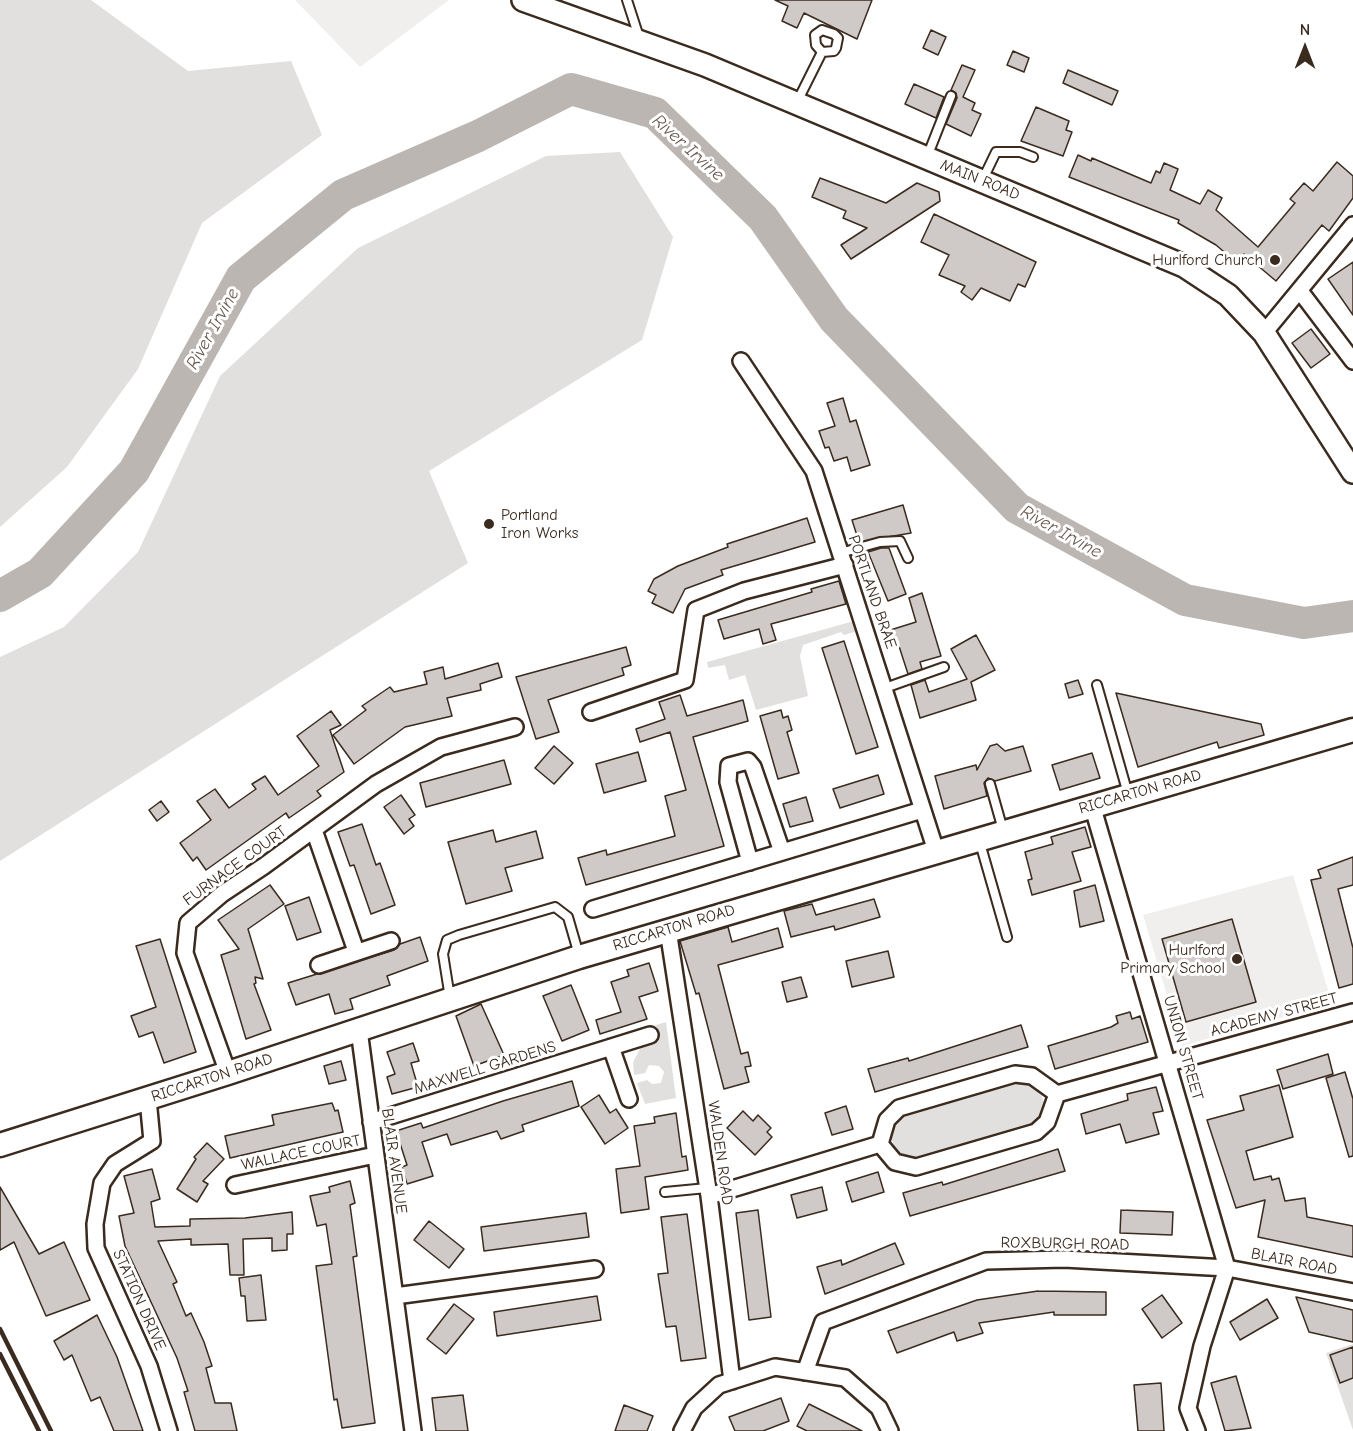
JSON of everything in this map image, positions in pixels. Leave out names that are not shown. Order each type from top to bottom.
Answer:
[{"type":"main road","name":"MAIN ROAD","points":[[523,0],[641,41],[796,103],[1184,266],[1228,295],[1264,333],[1353,472]]},
{"type":"main road","name":"RICCARTON ROAD","points":[[0,1145],[148,1099],[579,957],[1353,730]]},
{"type":"street","points":[[1264,333],[1353,225]]},
{"type":"street","points":[[1300,291],[1353,361]]},
{"type":"street","name":"PORTLAND BRAE","points":[[741,362],[814,471],[936,851]]},
{"type":"street","points":[[591,712],[685,680],[696,610],[744,591],[842,559]]},
{"type":"street","name":"FURNACE COURT","points":[[228,1073],[185,953],[188,922],[222,894],[376,784],[441,747],[515,727]]},
{"type":"street","points":[[750,862],[728,782],[729,766],[748,761],[753,767],[782,852]]},
{"type":"street","name":"UNION STREET","points":[[1092,806],[1169,1062],[1227,1268]]},
{"type":"street","points":[[593,909],[922,810]]},
{"type":"street","points":[[314,830],[356,951]]},
{"type":"street","name":"WALDEN ROAD","points":[[668,930],[708,1192],[732,1381]]},
{"type":"street","points":[[319,965],[391,941]]},
{"type":"street","name":"ACADEMY STREET","points":[[1057,1094],[1353,1012]]},
{"type":"street","name":"BLAIR AVENUE","points":[[359,1030],[413,1431]]},
{"type":"street","name":"MAXWELL GARDENS","points":[[371,1122],[650,1035]]},
{"type":"street","points":[[611,1047],[629,1099]]},
{"type":"street","points":[[1015,1074],[1032,1076],[1057,1094],[1047,1122],[1036,1132],[916,1167],[895,1162],[880,1144],[887,1120],[899,1108],[1015,1074]]},
{"type":"street","name":"STATION DRIVE","points":[[148,1099],[152,1141],[115,1164],[102,1183],[95,1224],[96,1248],[149,1366],[169,1431]]},
{"type":"street","points":[[708,1192],[880,1144]]},
{"type":"street","name":"WALLACE COURT","points":[[235,1185],[375,1155]]},
{"type":"street","name":"ROXBURGH ROAD","points":[[804,1372],[823,1322],[987,1261],[1064,1259],[1227,1268]]},
{"type":"street","points":[[1197,1431],[1188,1408],[1202,1346],[1227,1268]]},
{"type":"street","name":"BLAIR ROAD","points":[[1227,1268],[1353,1292]]},
{"type":"street","points":[[395,1296],[595,1269]]},
{"type":"street","points":[[682,1431],[694,1408],[719,1385],[776,1367],[844,1378],[879,1408],[890,1431]]},
{"type":"lane","points":[[627,0],[641,41]]},
{"type":"lane","points":[[796,103],[822,52]]},
{"type":"lane","points":[[926,158],[951,96]]},
{"type":"lane","points":[[983,181],[996,152],[1020,152],[1033,158]]},
{"type":"lane","points":[[842,559],[891,540],[900,541],[908,558]]},
{"type":"lane","points":[[885,688],[944,667]]},
{"type":"lane","points":[[1096,685],[1128,795]]},
{"type":"lane","points":[[990,784],[1003,831]]},
{"type":"lane","points":[[979,838],[1007,937]]},
{"type":"lane","points":[[450,1000],[443,954],[447,940],[459,935],[555,907],[568,917],[579,957]]},
{"type":"lane","points":[[665,1192],[708,1192]]},
{"type":"shaded area","points":[[0,0],[91,0],[188,71],[291,61],[322,135],[202,223],[138,369],[67,467],[0,527]]},
{"type":"shaded area","points":[[295,0],[449,0],[360,67]]},
{"type":"shaded area","points":[[620,152],[673,237],[642,340],[429,471],[468,563],[0,861],[0,657],[64,627],[138,552],[220,376],[358,248],[546,156]]},
{"type":"shaded area","points":[[854,621],[858,631],[844,635],[841,632],[803,645],[800,656],[808,696],[756,710],[745,675],[729,680],[725,665],[708,668],[707,662]]},
{"type":"shaded area","name":"Hurlford Primary School","points":[[1293,875],[1332,1003],[1182,1046],[1143,915]]},
{"type":"shaded area","points":[[666,1022],[676,1098],[645,1104],[637,1083],[647,1080],[652,1084],[661,1083],[664,1072],[659,1066],[649,1065],[645,1073],[634,1075],[633,1062],[641,1047],[656,1040],[653,1026]]},
{"type":"shaded area","points":[[1026,1082],[1038,1089],[1045,1104],[1043,1117],[1033,1128],[921,1161],[908,1159],[896,1151],[891,1138],[893,1125],[902,1115],[1012,1083]]},
{"type":"shaded area","points":[[1353,1344],[1353,1430],[1326,1353]]},
{"type":"building","points":[[775,0],[872,0],[857,39],[804,13],[797,28],[782,21],[788,6]]},
{"type":"building","points":[[931,30],[946,37],[938,55],[923,48]]},
{"type":"building","points":[[1013,51],[1029,58],[1024,72],[1007,65]]},
{"type":"building","points":[[962,65],[975,70],[963,97],[975,103],[972,110],[981,114],[971,136],[946,124],[957,98],[956,93],[951,90]]},
{"type":"building","points":[[1068,70],[1118,91],[1112,105],[1063,83]]},
{"type":"building","points":[[914,84],[944,97],[936,118],[905,104]]},
{"type":"building","points":[[1036,107],[1069,121],[1066,130],[1072,132],[1063,156],[1021,141]]},
{"type":"building","points":[[1078,155],[1091,161],[1092,158],[1151,183],[1156,171],[1160,173],[1164,163],[1178,169],[1170,190],[1200,204],[1208,190],[1222,198],[1216,210],[1258,247],[1295,203],[1290,199],[1304,183],[1313,191],[1337,162],[1353,176],[1353,198],[1329,231],[1322,225],[1276,281],[1244,254],[1237,263],[1216,245],[1178,223],[1179,220],[1069,177]]},
{"type":"building","points":[[820,178],[886,203],[917,183],[939,192],[940,201],[851,259],[841,245],[867,228],[843,218],[846,211],[812,197]]},
{"type":"building","points":[[934,214],[1036,262],[1025,287],[1018,284],[1010,301],[981,288],[972,300],[961,292],[965,286],[939,275],[949,255],[921,242]]},
{"type":"building","points":[[1353,262],[1353,315],[1328,279]]},
{"type":"building","points":[[1311,329],[1330,354],[1311,368],[1292,343]]},
{"type":"building","points":[[843,398],[850,422],[856,420],[870,465],[851,471],[847,457],[834,461],[829,447],[825,448],[819,431],[835,426],[827,403]]},
{"type":"building","points":[[903,505],[911,533],[859,542],[852,520]]},
{"type":"building","points":[[807,518],[815,542],[721,570],[723,575],[685,589],[673,613],[652,603],[656,595],[648,591],[654,579],[678,566],[728,547],[727,544]]},
{"type":"building","points":[[889,548],[906,594],[888,601],[868,552]]},
{"type":"building","points":[[839,581],[846,604],[771,624],[776,640],[763,644],[759,629],[724,639],[718,620],[812,592],[811,589]]},
{"type":"building","points":[[922,593],[941,656],[920,662],[922,669],[908,674],[898,643],[888,646],[884,632],[916,622],[909,598]]},
{"type":"building","points":[[976,635],[995,670],[971,682],[976,700],[920,718],[911,685],[925,680],[929,692],[967,679],[951,649]]},
{"type":"building","points":[[844,641],[878,747],[856,754],[822,648]]},
{"type":"building","points":[[626,647],[631,665],[622,668],[624,675],[548,700],[559,732],[536,739],[516,677]]},
{"type":"building","points":[[498,663],[502,677],[480,684],[481,690],[447,698],[452,716],[405,727],[354,764],[333,735],[366,710],[362,706],[390,687],[394,692],[427,684],[424,672],[443,667],[445,679]]},
{"type":"building","points":[[1078,680],[1083,694],[1069,698],[1065,684]]},
{"type":"building","points":[[1116,693],[1261,724],[1264,735],[1219,748],[1217,742],[1138,767]]},
{"type":"building","points":[[680,695],[687,716],[743,700],[748,721],[693,737],[724,846],[586,885],[578,858],[606,850],[607,855],[675,836],[665,796],[686,790],[670,732],[640,742],[636,729],[665,719],[659,702]]},
{"type":"building","points":[[781,710],[783,718],[788,716],[792,730],[787,732],[799,773],[778,779],[760,716]]},
{"type":"building","points":[[331,711],[341,725],[330,730],[344,772],[317,791],[321,796],[289,818],[286,813],[206,870],[197,857],[193,861],[180,843],[211,820],[197,801],[215,789],[229,808],[256,789],[252,784],[265,776],[278,795],[319,766],[297,736]]},
{"type":"building","points":[[997,744],[1005,751],[1023,746],[1031,771],[995,781],[988,778],[984,783],[987,796],[944,809],[935,776],[976,765],[977,770],[990,746]]},
{"type":"building","points":[[554,746],[573,763],[554,784],[535,768]]},
{"type":"building","points":[[638,752],[646,781],[604,793],[596,764]]},
{"type":"building","points":[[1092,753],[1100,778],[1060,790],[1052,765]]},
{"type":"building","points":[[504,760],[511,784],[426,807],[420,783]]},
{"type":"building","points":[[878,775],[884,794],[840,808],[833,789]]},
{"type":"building","points":[[401,795],[415,815],[409,819],[414,826],[404,834],[384,807]]},
{"type":"building","points":[[806,797],[813,821],[790,827],[783,804]]},
{"type":"building","points":[[161,801],[169,812],[157,821],[149,810]]},
{"type":"building","points":[[362,824],[376,865],[380,863],[395,905],[371,914],[354,865],[350,866],[338,832]]},
{"type":"building","points":[[1085,827],[1091,847],[1072,852],[1081,881],[1032,895],[1028,880],[1032,879],[1025,852],[1053,844],[1051,837]]},
{"type":"building","points":[[493,830],[496,842],[536,831],[543,858],[505,868],[512,891],[466,904],[448,842]]},
{"type":"building","points":[[1353,857],[1353,885],[1338,889],[1353,948],[1353,984],[1339,988],[1311,880],[1321,878],[1318,870]]},
{"type":"building","points":[[270,885],[284,904],[248,929],[263,979],[255,977],[256,983],[254,984],[271,1030],[246,1039],[221,955],[239,949],[218,920]]},
{"type":"building","points":[[1095,885],[1104,921],[1080,927],[1074,891]]},
{"type":"building","points":[[309,897],[321,932],[297,940],[285,906]]},
{"type":"building","points":[[874,899],[880,917],[835,930],[834,926],[791,937],[784,911],[812,904],[816,915]]},
{"type":"building","points":[[1232,919],[1256,1002],[1186,1022],[1162,939]]},
{"type":"building","points":[[728,927],[732,942],[778,928],[783,947],[718,965],[741,1054],[748,1052],[751,1066],[745,1067],[749,1082],[724,1089],[699,993],[696,994],[680,941]]},
{"type":"building","points":[[420,937],[428,961],[387,976],[390,985],[350,999],[353,1009],[335,1014],[329,994],[296,1005],[288,983],[394,950],[400,944]]},
{"type":"building","points":[[160,939],[196,1052],[164,1063],[153,1032],[139,1037],[131,1016],[156,1007],[136,946]]},
{"type":"building","points":[[888,951],[894,977],[852,987],[846,961]]},
{"type":"building","points":[[649,963],[658,991],[639,997],[647,1019],[600,1034],[596,1020],[621,1012],[611,982],[629,976],[627,970]]},
{"type":"building","points":[[801,977],[807,997],[787,1002],[782,982]]},
{"type":"building","points":[[571,985],[589,1030],[562,1041],[543,996]]},
{"type":"building","points":[[481,1004],[504,1055],[474,1066],[456,1016]]},
{"type":"building","points":[[1130,1012],[1132,1019],[1140,1016],[1148,1042],[1055,1069],[1048,1046],[1111,1027],[1118,1023],[1116,1016]]},
{"type":"building","points":[[1021,1025],[1028,1047],[875,1092],[868,1069],[908,1058],[909,1061]]},
{"type":"building","points":[[413,1043],[419,1061],[411,1063],[418,1087],[392,1094],[387,1077],[395,1074],[387,1052]]},
{"type":"building","points":[[1328,1054],[1333,1074],[1283,1089],[1277,1070]]},
{"type":"building","points":[[341,1061],[346,1080],[329,1084],[324,1066]]},
{"type":"building","points":[[1345,1072],[1353,1099],[1353,1156],[1349,1157],[1326,1078]]},
{"type":"building","points":[[572,1081],[579,1106],[522,1125],[524,1131],[501,1139],[497,1131],[451,1145],[447,1134],[422,1142],[433,1176],[407,1184],[402,1167],[407,1165],[396,1131],[421,1123],[423,1128]]},
{"type":"building","points":[[1279,1085],[1293,1137],[1246,1151],[1254,1180],[1271,1176],[1272,1180],[1279,1178],[1285,1201],[1305,1198],[1307,1217],[1353,1226],[1353,1257],[1258,1237],[1265,1200],[1236,1208],[1207,1120],[1244,1110],[1240,1096]]},
{"type":"building","points":[[1156,1087],[1163,1111],[1153,1113],[1159,1134],[1126,1143],[1120,1124],[1086,1134],[1081,1114],[1128,1100],[1127,1094]]},
{"type":"building","points":[[599,1095],[610,1113],[616,1109],[628,1128],[605,1144],[581,1107]]},
{"type":"building","points":[[332,1103],[335,1111],[338,1110],[343,1132],[230,1158],[225,1136],[274,1125],[272,1115]]},
{"type":"building","points":[[846,1106],[853,1129],[832,1135],[825,1113]]},
{"type":"building","points":[[743,1111],[753,1121],[758,1115],[771,1128],[767,1132],[772,1137],[755,1155],[727,1128]]},
{"type":"building","points":[[676,1113],[682,1157],[686,1156],[688,1170],[645,1177],[649,1209],[621,1213],[616,1169],[640,1166],[634,1126],[655,1123],[654,1117]]},
{"type":"building","points":[[207,1143],[224,1159],[203,1181],[208,1184],[197,1202],[177,1189],[196,1159],[194,1157]]},
{"type":"building","points":[[1058,1149],[1065,1171],[910,1216],[903,1193],[942,1182],[943,1185]]},
{"type":"building","points":[[152,1169],[160,1199],[151,1202],[155,1227],[190,1226],[190,1219],[245,1218],[292,1212],[293,1234],[287,1234],[287,1250],[272,1251],[272,1238],[243,1239],[244,1275],[230,1275],[228,1244],[191,1245],[191,1239],[158,1241],[177,1282],[173,1284],[186,1316],[191,1313],[204,1342],[212,1366],[206,1368],[215,1403],[231,1403],[237,1431],[195,1431],[184,1392],[188,1391],[177,1358],[125,1246],[119,1216],[134,1213],[124,1176]]},
{"type":"building","points":[[878,1172],[884,1192],[852,1202],[846,1182]]},
{"type":"building","points":[[350,1181],[355,1203],[350,1205],[357,1256],[353,1257],[375,1423],[342,1428],[337,1399],[334,1400],[316,1266],[332,1264],[326,1224],[317,1226],[310,1196],[330,1192],[329,1187]]},
{"type":"building","points":[[0,1187],[39,1254],[64,1242],[90,1300],[46,1316],[14,1242],[0,1250]]},
{"type":"building","points":[[822,1187],[827,1210],[797,1218],[791,1195]]},
{"type":"building","points":[[758,1210],[771,1317],[749,1320],[736,1213]]},
{"type":"building","points":[[1121,1210],[1173,1212],[1172,1235],[1120,1233]]},
{"type":"building","points":[[586,1213],[589,1237],[484,1251],[481,1227]]},
{"type":"building","points":[[687,1214],[706,1358],[681,1361],[676,1326],[666,1327],[658,1274],[668,1273],[661,1217]]},
{"type":"building","points":[[429,1221],[464,1249],[449,1268],[414,1240]]},
{"type":"building","points":[[895,1243],[904,1264],[825,1294],[817,1267],[841,1260],[842,1265]]},
{"type":"building","points":[[261,1275],[266,1320],[247,1321],[245,1296],[241,1296],[239,1278]]},
{"type":"building","points":[[1038,1291],[1106,1292],[1106,1315],[1054,1315],[1054,1312],[979,1323],[983,1333],[957,1341],[954,1332],[897,1353],[888,1331],[977,1300]]},
{"type":"building","points":[[1162,1295],[1182,1323],[1162,1338],[1142,1309]]},
{"type":"building","points":[[597,1296],[601,1320],[497,1336],[494,1312]]},
{"type":"building","points":[[1296,1297],[1353,1310],[1353,1342],[1309,1332]]},
{"type":"building","points":[[1267,1299],[1278,1318],[1240,1340],[1230,1322]]},
{"type":"building","points":[[454,1304],[474,1319],[446,1354],[427,1339]]},
{"type":"building","points":[[97,1315],[117,1357],[143,1431],[114,1431],[100,1397],[91,1401],[72,1355],[64,1360],[54,1341]]},
{"type":"building","points":[[1353,1347],[1353,1378],[1340,1383],[1330,1355]]},
{"type":"building","points":[[1236,1376],[1251,1428],[1225,1431],[1211,1383]]},
{"type":"building","points":[[1161,1383],[1164,1431],[1138,1431],[1134,1385]]},
{"type":"building","points":[[463,1395],[468,1431],[436,1431],[432,1398]]},
{"type":"building","points":[[781,1398],[789,1421],[763,1431],[735,1431],[729,1417]]},
{"type":"building","points":[[809,1404],[862,1431],[807,1431],[797,1426]]},
{"type":"building","points":[[624,1405],[653,1416],[647,1431],[615,1431]]},
{"type":"waterway","name":"River Irvine","points":[[0,596],[40,573],[134,471],[241,278],[343,195],[478,136],[571,89],[655,113],[763,218],[834,319],[1017,508],[1185,600],[1304,623],[1353,616]]},
{"type":"railway","points":[[0,1329],[51,1431]]},
{"type":"railway","points":[[0,1354],[39,1431]]},
{"type":"place","name":"Hurlford Church","points":[[1275,260]]},
{"type":"place","name":"Portland Iron Works","points":[[489,524]]},
{"type":"place","name":"Hurlford Primary School","points":[[1237,959]]}]
